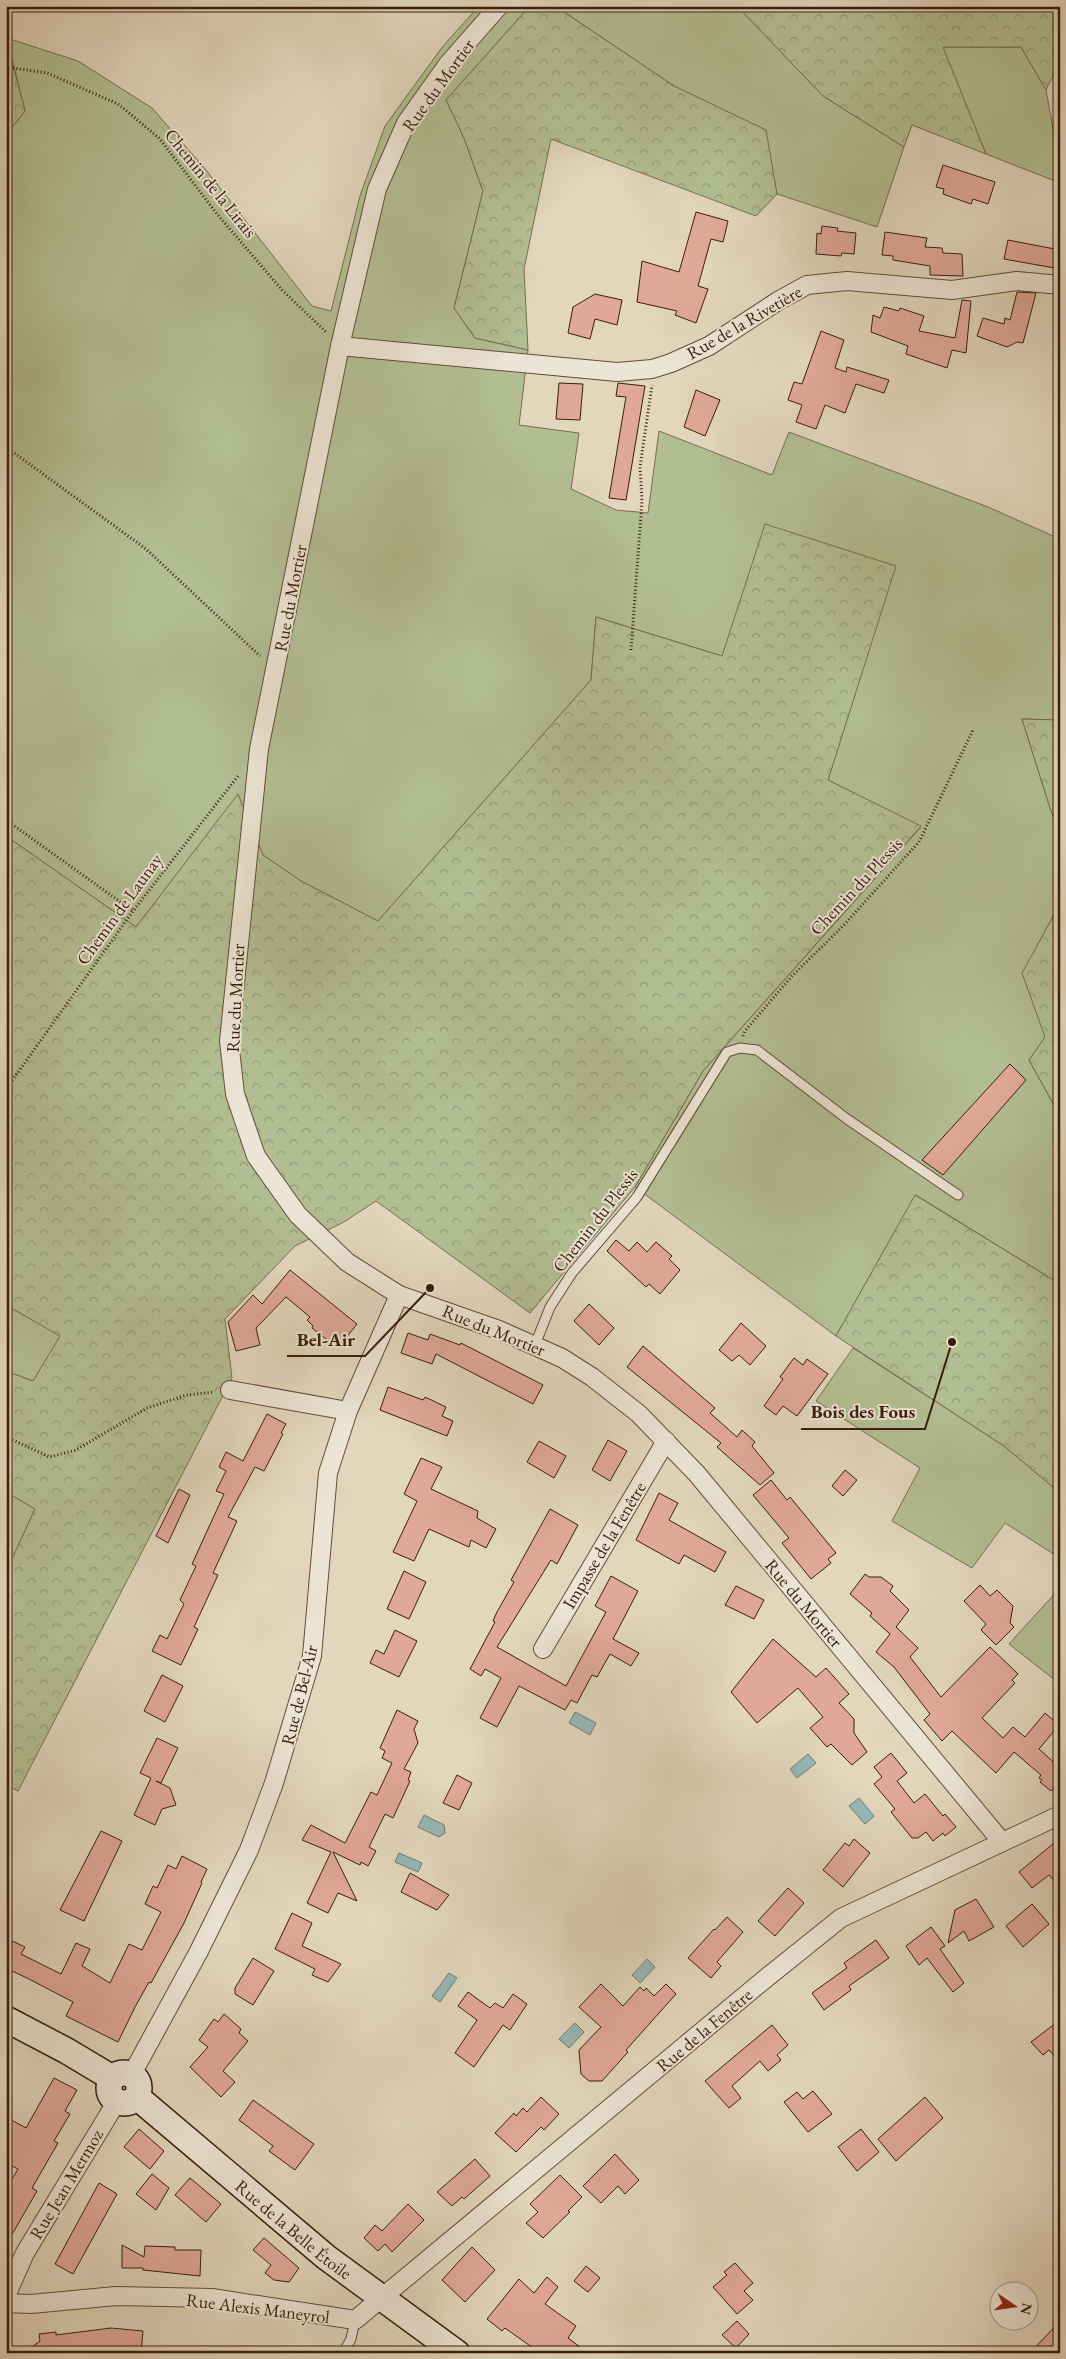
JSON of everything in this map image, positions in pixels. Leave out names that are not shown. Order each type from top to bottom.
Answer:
[{"type":"street","name":"Rue du Mortier","points":[[499,6],[448,64],[406,123],[377,189],[340,346],[259,749],[229,1041],[236,1094],[256,1156],[298,1215],[347,1262],[399,1295],[535,1345],[592,1377],[639,1414],[703,1481],[1002,1842]]},
{"type":"street","name":"Rue de la Rivetière","points":[[340,346],[617,372],[652,369],[672,363],[708,346],[778,301],[807,285],[847,281],[952,290],[1017,281],[1060,285]]},
{"type":"street","name":"Rue de Bel-Air","points":[[124,2088],[198,1953],[249,1850],[274,1783],[312,1656],[328,1473],[348,1411],[399,1295]]},
{"type":"street","points":[[230,1390],[348,1411]]},
{"type":"street","name":"Impasse de la Fenêtre","points":[[543,1649],[666,1441]]},
{"type":"street","name":"Rue de la Fenêtre","points":[[381,2298],[841,1918],[1060,1816]]},
{"type":"street","name":"Rue de la Belle Étoile","points":[[6,2020],[67,2051],[124,2088],[326,2257],[457,2353]]},
{"type":"street","name":"Rue Jean Mermoz","points":[[6,2296],[25,2253],[124,2088]]},
{"type":"street","name":"Rue Alexis Maneyrol","points":[[6,2304],[31,2304],[116,2296],[212,2298],[355,2320],[381,2298]]},
{"type":"lane","points":[[740,1048],[757,1050],[847,1120],[958,1195]]},
{"type":"lane","name":"Chemin du Plessis","points":[[535,1345],[550,1308],[572,1274],[637,1197],[727,1052],[740,1048]]},
{"type":"lane","points":[[343,2353],[351,2340],[355,2320]]},
{"type":"path","name":"Chemin de la Lirais","points":[[6,67],[46,73],[118,104],[159,138],[217,214],[282,290],[340,346]]},
{"type":"path","points":[[631,650],[642,501],[640,468],[653,393],[652,369]]},
{"type":"path","points":[[6,447],[146,549],[243,638],[275,672]]},
{"type":"path","name":"Chemin du Plessis","points":[[740,1048],[745,1031],[756,1017],[792,976],[843,926],[919,842],[973,730]]},
{"type":"path","name":"Chemin de Launay","points":[[6,1089],[133,911],[259,749]]},
{"type":"path","points":[[6,820],[133,911]]},
{"type":"path","points":[[6,1437],[50,1457],[76,1450],[147,1408],[187,1395],[230,1390]]},
{"type":"green space","points":[[479,6],[530,6],[446,100],[464,138],[483,191],[454,308],[475,338],[528,350],[519,425],[579,433],[571,489],[616,510],[648,513],[659,431],[772,475],[789,432],[988,507],[1060,539],[1060,720],[1022,719],[1052,814],[1060,826],[1060,911],[1056,911],[1023,973],[1046,1037],[1029,1060],[1060,1116],[1060,1284],[916,1195],[836,1336],[635,1187],[703,1071],[921,827],[828,780],[895,565],[722,656],[596,617],[591,680],[378,921],[301,881],[263,855],[238,795],[136,927],[6,836],[6,135],[25,111],[7,38],[78,61],[152,108],[206,170],[312,306],[331,311],[360,196],[385,126],[443,46]]},
{"type":"green space","points":[[530,6],[555,6],[674,86],[766,130],[777,194],[756,216],[551,139],[524,269],[528,350],[475,338],[454,308],[483,191],[464,138],[446,100]]},
{"type":"green space","points":[[555,6],[737,6],[823,96],[904,147],[877,227],[777,194],[765,130],[674,86]]},
{"type":"green space","points":[[737,6],[1060,6],[1060,61],[1046,90],[1021,47],[943,47],[986,154],[912,125],[904,147],[823,96]]},
{"type":"green space","points":[[6,38],[25,111],[6,135]]},
{"type":"green space","points":[[942,47],[1021,47],[1046,90],[1060,168],[1060,183],[986,154]]},
{"type":"green space","points":[[765,524],[896,566],[828,780],[921,826],[703,1071],[635,1187],[530,1313],[376,1201],[344,1222],[295,1246],[225,1319],[232,1378],[18,1791],[6,1785],[6,1572],[35,1509],[6,1492],[6,1371],[33,1381],[60,1336],[6,1305],[6,836],[136,927],[238,794],[263,855],[301,881],[378,921],[591,680],[596,617],[722,656]]},
{"type":"green space","points":[[1022,719],[1060,720],[1060,826],[1052,814]]},
{"type":"green space","points":[[1056,911],[1060,911],[1060,1116],[1029,1060],[1045,1037],[1022,973]]},
{"type":"green space","points":[[915,1195],[1060,1284],[1060,1497],[1053,1487],[1004,1446],[836,1336]]},
{"type":"green space","points":[[6,1305],[61,1336],[33,1381],[6,1371]]},
{"type":"green space","points":[[853,1348],[1004,1446],[1053,1487],[1060,1497],[1060,1558],[1005,1523],[972,1568],[892,1521],[920,1468],[816,1401]]},
{"type":"green space","points":[[6,1492],[35,1509],[6,1572]]},
{"type":"green space","points":[[1060,1588],[1060,1684],[1009,1644]]},
{"type":"water","points":[[575,1712],[596,1723],[590,1735],[569,1723]]},
{"type":"water","points":[[808,1754],[816,1763],[797,1778],[790,1769]]},
{"type":"water","points":[[859,1798],[874,1816],[865,1824],[849,1806]]},
{"type":"water","points":[[424,1815],[444,1825],[445,1833],[439,1837],[418,1827]]},
{"type":"water","points":[[399,1853],[422,1863],[418,1872],[395,1862]]},
{"type":"water","points":[[647,1959],[655,1967],[640,1983],[632,1975]]},
{"type":"water","points":[[449,1973],[457,1978],[440,2002],[432,1996]]},
{"type":"water","points":[[575,2023],[584,2032],[569,2048],[559,2039]]},
{"type":"building","points":[[943,165],[995,182],[988,204],[973,199],[971,204],[943,194],[944,189],[936,187]]},
{"type":"building","points":[[696,212],[728,221],[723,242],[711,239],[698,286],[708,289],[696,323],[675,315],[677,311],[637,302],[642,261],[679,272]]},
{"type":"building","points":[[822,226],[838,228],[837,231],[856,233],[854,254],[842,253],[841,256],[816,254],[817,233],[821,234]]},
{"type":"building","points":[[885,232],[927,238],[925,247],[942,248],[943,253],[962,254],[963,276],[930,275],[930,266],[893,260],[893,256],[882,255]]},
{"type":"building","points":[[1008,240],[1060,250],[1060,269],[1004,259]]},
{"type":"building","points":[[1017,292],[1036,293],[1023,343],[1017,342],[1007,347],[977,336],[983,318],[1004,324],[1005,318],[1010,320]]},
{"type":"building","points":[[595,294],[622,300],[617,325],[595,319],[590,339],[568,333],[573,307]]},
{"type":"building","points":[[962,300],[971,301],[966,353],[952,350],[947,368],[906,354],[908,346],[871,332],[873,315],[880,318],[884,307],[899,311],[900,308],[924,316],[919,331],[955,338]]},
{"type":"building","points":[[821,331],[844,340],[835,368],[846,372],[847,367],[889,380],[884,393],[856,384],[845,413],[825,405],[816,429],[796,422],[802,405],[788,400],[794,382],[802,384]]},
{"type":"building","points":[[559,383],[583,384],[580,420],[556,419]]},
{"type":"building","points":[[618,383],[645,386],[626,500],[609,498],[626,397],[616,396]]},
{"type":"building","points":[[696,390],[720,400],[705,436],[684,427]]},
{"type":"building","points":[[1010,1064],[1026,1080],[943,1175],[922,1160]]},
{"type":"building","points":[[616,1240],[629,1251],[637,1242],[647,1252],[656,1242],[672,1256],[669,1259],[680,1270],[660,1294],[649,1284],[646,1287],[607,1251]]},
{"type":"building","points":[[290,1270],[357,1324],[342,1343],[336,1337],[331,1343],[312,1328],[313,1326],[307,1320],[310,1317],[286,1297],[256,1328],[260,1345],[236,1351],[228,1322],[253,1295],[262,1304]]},
{"type":"building","points":[[589,1304],[614,1328],[599,1345],[574,1321]]},
{"type":"building","points":[[741,1323],[766,1346],[750,1365],[739,1355],[732,1361],[719,1350]]},
{"type":"building","points":[[408,1333],[428,1340],[430,1334],[460,1345],[461,1343],[543,1385],[533,1404],[436,1354],[432,1364],[401,1353]]},
{"type":"building","points":[[643,1346],[715,1408],[710,1413],[737,1437],[742,1430],[755,1442],[752,1446],[774,1473],[760,1485],[717,1447],[721,1443],[627,1367]]},
{"type":"building","points":[[794,1358],[803,1365],[807,1359],[828,1374],[797,1416],[783,1406],[776,1415],[764,1406],[783,1379],[780,1377]]},
{"type":"building","points":[[388,1387],[423,1400],[425,1397],[446,1407],[442,1416],[453,1421],[447,1436],[380,1410]]},
{"type":"building","points":[[267,1414],[286,1424],[281,1433],[283,1434],[264,1471],[255,1467],[228,1517],[237,1521],[213,1573],[218,1575],[194,1627],[198,1629],[181,1665],[152,1651],[160,1635],[167,1639],[184,1604],[180,1600],[196,1566],[192,1564],[224,1494],[216,1491],[226,1471],[219,1467],[226,1452],[243,1461]]},
{"type":"building","points":[[608,1440],[627,1451],[610,1481],[592,1470]]},
{"type":"building","points":[[539,1441],[566,1456],[554,1478],[527,1462]]},
{"type":"building","points":[[421,1458],[442,1467],[431,1489],[478,1511],[477,1518],[496,1529],[486,1548],[471,1540],[469,1547],[429,1529],[414,1561],[393,1552],[417,1501],[404,1494]]},
{"type":"building","points":[[845,1470],[857,1480],[843,1496],[832,1486]]},
{"type":"building","points":[[771,1480],[787,1500],[790,1497],[836,1553],[828,1559],[831,1563],[811,1579],[782,1543],[789,1538],[753,1495]]},
{"type":"building","points":[[179,1489],[190,1495],[168,1543],[156,1536]]},
{"type":"building","points":[[659,1493],[678,1503],[669,1520],[726,1552],[715,1572],[684,1555],[679,1564],[636,1540]]},
{"type":"building","points":[[550,1509],[578,1525],[557,1564],[551,1560],[497,1647],[566,1686],[606,1612],[595,1606],[611,1576],[638,1591],[613,1639],[639,1653],[631,1666],[610,1654],[597,1677],[592,1675],[577,1703],[571,1700],[565,1710],[519,1686],[497,1727],[480,1718],[501,1678],[485,1669],[481,1676],[470,1669],[495,1622],[493,1621],[497,1612],[514,1582],[511,1580]]},
{"type":"building","points":[[404,1571],[426,1582],[409,1619],[387,1609]]},
{"type":"building","points":[[865,1574],[869,1577],[881,1577],[893,1586],[890,1591],[909,1610],[896,1627],[918,1648],[910,1657],[941,1697],[990,1647],[1018,1674],[1012,1680],[1015,1683],[982,1718],[1003,1738],[1013,1727],[1025,1737],[1045,1713],[1059,1725],[1039,1749],[1060,1768],[1060,1780],[1051,1791],[1040,1782],[1042,1780],[1039,1778],[1041,1775],[1014,1752],[996,1773],[952,1731],[942,1741],[924,1720],[930,1714],[894,1667],[876,1652],[890,1634],[870,1616],[872,1613],[850,1594]]},
{"type":"building","points":[[980,1585],[990,1596],[997,1590],[1013,1606],[1010,1623],[1014,1627],[996,1645],[981,1630],[986,1624],[964,1601]]},
{"type":"building","points":[[736,1586],[764,1600],[754,1619],[725,1605]]},
{"type":"building","points":[[395,1630],[417,1641],[399,1677],[370,1663],[376,1650],[384,1654]]},
{"type":"building","points":[[773,1639],[816,1677],[826,1668],[849,1694],[839,1703],[854,1719],[854,1733],[867,1752],[852,1765],[831,1744],[827,1747],[810,1728],[823,1717],[798,1688],[757,1723],[731,1692]]},
{"type":"building","points":[[162,1675],[183,1686],[165,1722],[144,1711]]},
{"type":"building","points":[[397,1710],[418,1721],[414,1729],[418,1743],[404,1769],[411,1772],[408,1780],[410,1781],[393,1818],[385,1814],[369,1847],[376,1851],[368,1866],[361,1862],[360,1865],[333,1852],[357,1901],[338,1893],[328,1913],[307,1903],[331,1852],[302,1840],[311,1825],[345,1843],[371,1792],[377,1795],[392,1763],[382,1758],[385,1751],[380,1748]]},
{"type":"building","points":[[157,1738],[178,1748],[161,1783],[156,1781],[170,1788],[176,1805],[162,1809],[155,1825],[134,1815],[151,1778],[140,1773]]},
{"type":"building","points":[[891,1753],[907,1773],[897,1781],[914,1803],[925,1794],[943,1816],[945,1814],[956,1827],[945,1836],[943,1833],[933,1841],[926,1832],[918,1838],[912,1838],[891,1812],[895,1809],[874,1784],[882,1777],[874,1767]]},
{"type":"building","points":[[457,1775],[472,1783],[459,1810],[443,1803]]},
{"type":"building","points":[[101,1831],[122,1841],[84,1921],[60,1910]]},
{"type":"building","points":[[1060,1838],[1060,1888],[1049,1875],[1032,1888],[1019,1872]]},
{"type":"building","points":[[854,1839],[870,1853],[843,1887],[823,1870],[845,1843],[849,1846]]},
{"type":"building","points":[[182,1856],[207,1869],[184,1923],[151,1983],[149,1982],[135,2007],[118,2042],[66,2016],[73,2002],[27,1978],[12,1971],[6,1984],[6,1938],[25,1947],[21,1954],[61,1974],[76,1943],[90,1949],[82,1966],[110,1983],[129,1944],[142,1950],[161,1912],[145,1904],[153,1886],[157,1888],[168,1865],[176,1869]]},
{"type":"building","points":[[410,1873],[449,1895],[437,1910],[401,1892]]},
{"type":"building","points":[[788,1888],[804,1903],[775,1936],[758,1921]]},
{"type":"building","points":[[976,1899],[994,1927],[969,1941],[964,1931],[948,1943],[955,1910]]},
{"type":"building","points":[[1032,1904],[1049,1924],[1023,1947],[1006,1926]]},
{"type":"building","points":[[292,1913],[312,1923],[302,1946],[341,1964],[328,1982],[312,1975],[315,1969],[275,1949]]},
{"type":"building","points":[[727,1917],[743,1932],[717,1962],[721,1966],[711,1978],[688,1958]]},
{"type":"building","points":[[931,1927],[945,1946],[940,1949],[964,1983],[953,1992],[927,1958],[919,1965],[906,1946]]},
{"type":"building","points":[[876,1940],[889,1958],[849,1986],[851,1990],[824,2010],[812,1993],[847,1968],[844,1963]]},
{"type":"building","points":[[253,1958],[274,1971],[253,2005],[235,1994],[235,1988]]},
{"type":"building","points":[[601,1984],[623,2006],[640,1987],[644,1991],[646,1988],[654,1996],[666,1984],[676,1994],[626,2050],[628,2052],[602,2081],[589,2081],[581,2074],[579,2050],[601,2027],[579,2007]]},
{"type":"building","points":[[468,1992],[490,2008],[495,2003],[503,2008],[513,1994],[527,2004],[510,2030],[503,2025],[474,2067],[455,2053],[477,2020],[458,2006]]},
{"type":"building","points":[[224,2014],[241,2029],[239,2033],[248,2041],[223,2071],[235,2082],[221,2097],[190,2067],[208,2047],[199,2040],[214,2019],[218,2022]]},
{"type":"building","points":[[1060,2020],[1060,2062],[1049,2050],[1043,2055],[1031,2042]]},
{"type":"building","points":[[772,2025],[788,2045],[777,2055],[781,2060],[768,2071],[760,2061],[732,2086],[741,2098],[729,2108],[705,2081]]},
{"type":"building","points":[[54,2078],[77,2090],[65,2111],[70,2114],[54,2141],[58,2143],[32,2188],[37,2191],[6,2245],[6,2189],[18,2169],[6,2163],[6,2117],[26,2128]]},
{"type":"building","points":[[813,2091],[832,2114],[808,2132],[784,2102],[797,2092],[803,2099]]},
{"type":"building","points":[[541,2097],[559,2114],[544,2130],[541,2127],[516,2152],[495,2133],[514,2113],[516,2116],[523,2108],[527,2112]]},
{"type":"building","points":[[925,2097],[943,2118],[896,2161],[878,2139]]},
{"type":"building","points":[[253,2100],[314,2144],[295,2170],[269,2151],[273,2146],[239,2120]]},
{"type":"building","points":[[139,2129],[164,2151],[150,2169],[124,2147]]},
{"type":"building","points":[[861,2129],[879,2152],[857,2171],[838,2147]]},
{"type":"building","points":[[615,2154],[639,2180],[625,2194],[618,2186],[601,2203],[583,2186]]},
{"type":"building","points":[[475,2159],[490,2176],[464,2199],[462,2197],[452,2206],[437,2192]]},
{"type":"building","points":[[152,2174],[169,2188],[156,2210],[136,2194]]},
{"type":"building","points":[[560,2175],[582,2197],[568,2211],[570,2212],[543,2238],[526,2223],[538,2212],[530,2204]]},
{"type":"building","points":[[190,2178],[221,2204],[206,2222],[175,2195]]},
{"type":"building","points":[[99,2183],[117,2194],[73,2274],[55,2264]]},
{"type":"building","points":[[408,2204],[424,2220],[392,2252],[385,2244],[378,2251],[364,2238],[375,2225],[382,2231]]},
{"type":"building","points":[[264,2238],[299,2268],[289,2282],[274,2280],[265,2273],[271,2265],[253,2250]]},
{"type":"building","points":[[122,2245],[144,2257],[145,2246],[175,2247],[175,2250],[201,2250],[200,2276],[143,2270],[143,2268],[122,2268]]},
{"type":"building","points":[[472,2247],[495,2270],[465,2302],[442,2280]]},
{"type":"building","points":[[735,2263],[753,2283],[744,2291],[753,2300],[737,2314],[713,2287],[727,2275],[724,2272]]},
{"type":"building","points":[[586,2266],[600,2278],[588,2292],[574,2281]]},
{"type":"building","points":[[547,2277],[558,2287],[545,2304],[576,2326],[568,2338],[588,2353],[540,2353],[505,2328],[502,2331],[487,2319],[519,2279],[534,2293]]},
{"type":"building","points":[[737,2321],[749,2334],[736,2348],[722,2335]]},
{"type":"building","points":[[1060,2321],[1060,2353],[1030,2353]]},
{"type":"building","points":[[111,2328],[143,2331],[141,2353],[95,2350],[95,2353],[24,2353],[40,2341],[39,2334],[56,2332],[56,2335]]},
{"type":"place","name":"Bel-Air","points":[[430,1288]]},
{"type":"place","name":"Bois des Fous","points":[[952,1342]]}]
